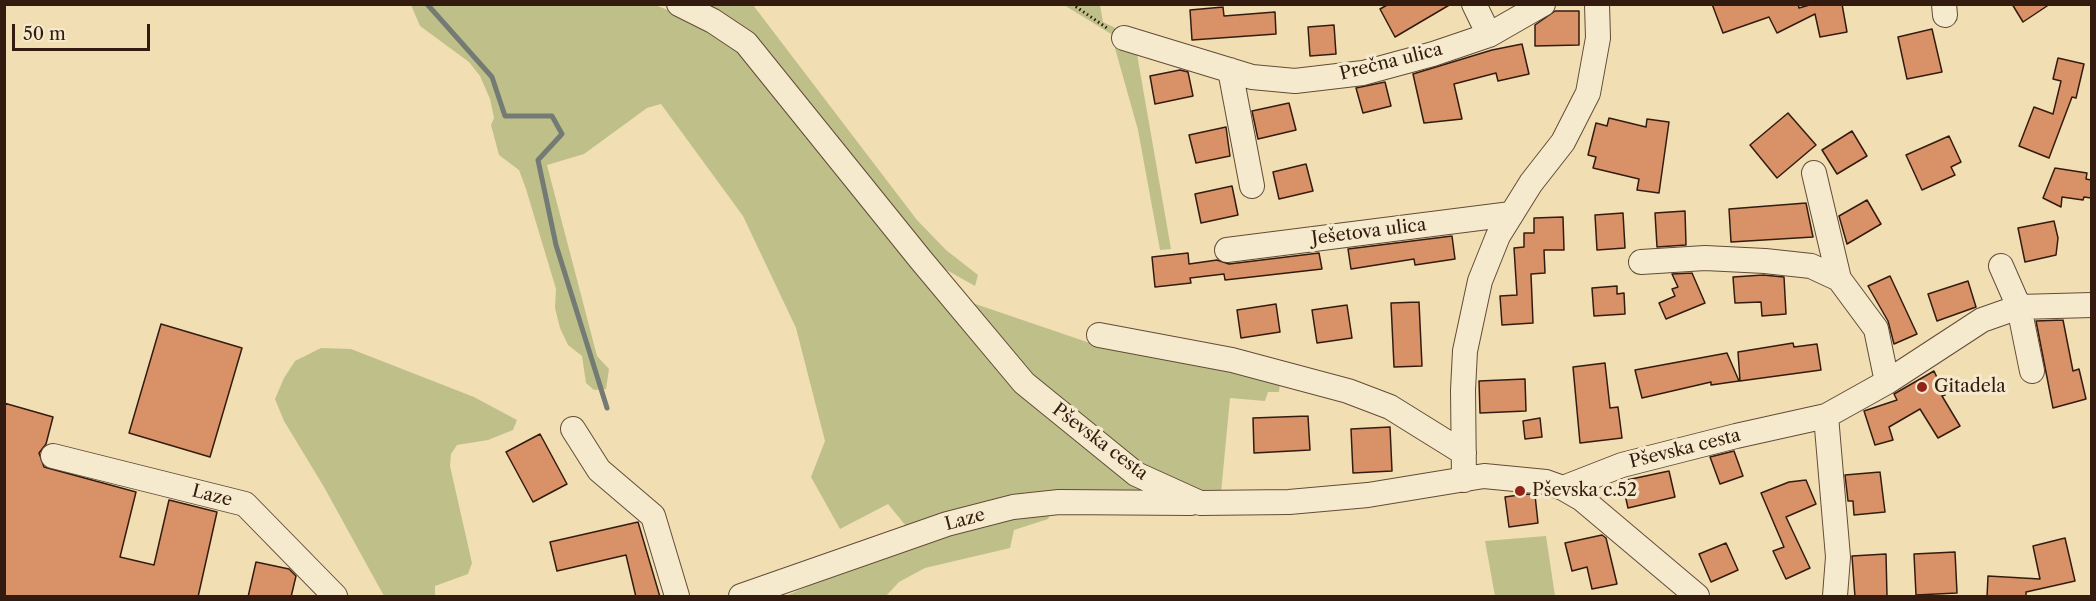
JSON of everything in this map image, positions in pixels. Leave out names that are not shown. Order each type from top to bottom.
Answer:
[{"type":"street","name":"Pševska cesta","points":[[679,4],[713,21],[746,43],[1024,383],[1136,474],[1200,503],[1289,502],[1368,495],[1484,476],[1510,477],[1563,488],[1622,465],[1827,416],[1887,382],[1982,320],[2019,307],[2091,305]]},
{"type":"street","points":[[1474,4],[1489,35]]},
{"type":"street","name":"Prečna ulica","points":[[1124,39],[1252,77],[1295,81],[1363,73],[1489,35],[1543,4]]},
{"type":"street","points":[[1464,480],[1465,351],[1487,257],[1531,183],[1563,142],[1588,93],[1598,38],[1597,4]]},
{"type":"street","points":[[1230,70],[1252,186]]},
{"type":"street","points":[[1814,173],[1839,279],[1876,329],[1887,382]]},
{"type":"street","name":"Ješetova ulica","points":[[1227,250],[1511,214]]},
{"type":"street","points":[[1641,262],[1705,258],[1765,261],[1811,266],[1839,279]]},
{"type":"street","points":[[2001,266],[2019,307],[2032,371]]},
{"type":"street","points":[[1099,335],[1232,360],[1348,391],[1390,407],[1464,453]]},
{"type":"street","points":[[1827,416],[1838,557],[1835,597]]},
{"type":"street","points":[[573,429],[599,470],[653,516],[677,597]]},
{"type":"street","name":"Laze","points":[[53,456],[245,504],[335,597]]},
{"type":"street","points":[[1563,488],[1582,498],[1697,597]]},
{"type":"street","name":"Laze","points":[[741,597],[947,524],[1013,507],[1059,502],[1200,503]]},
{"type":"path","points":[[1072,4],[1124,39]]},
{"type":"green space","points":[[411,5],[655,5],[691,19],[730,46],[758,70],[952,296],[1087,342],[1163,354],[1280,383],[1279,392],[1268,392],[1265,401],[1230,398],[1221,493],[906,526],[888,504],[840,529],[811,477],[825,441],[796,328],[743,216],[661,104],[647,108],[584,154],[547,165],[597,356],[609,369],[606,389],[594,390],[586,383],[582,356],[568,345],[560,328],[555,308],[556,289],[526,189],[519,170],[499,155],[491,125],[494,118],[490,99],[480,76],[469,62],[420,26]]},
{"type":"green space","points":[[697,5],[753,5],[917,220],[946,250],[978,275],[975,286],[943,268]]},
{"type":"green space","points":[[1064,5],[1100,5],[1103,22],[1134,37],[1171,249],[1160,250],[1138,130],[1111,34]]},
{"type":"green space","points":[[321,348],[351,349],[474,397],[517,420],[513,430],[488,440],[457,445],[451,454],[450,466],[472,563],[468,574],[435,586],[435,596],[384,596],[324,487],[284,421],[275,399],[284,378],[295,361]]},
{"type":"green space","points":[[1052,512],[1048,519],[1014,530],[1010,548],[925,568],[899,582],[886,596],[786,596],[836,573],[910,546],[1019,514]]},
{"type":"green space","points":[[1546,536],[1555,596],[1495,596],[1485,541]]},
{"type":"building","points":[[1389,4],[1451,4],[1395,37],[1380,9]]},
{"type":"building","points":[[1712,4],[1798,4],[1799,8],[1813,4],[1842,4],[1847,32],[1820,37],[1815,14],[1777,33],[1769,17],[1723,33]]},
{"type":"building","points":[[2012,4],[2050,4],[2023,22]]},
{"type":"building","points":[[1223,7],[1224,16],[1275,12],[1276,34],[1192,40],[1190,10]]},
{"type":"building","points":[[1555,11],[1579,11],[1579,45],[1535,46],[1535,25]]},
{"type":"building","points":[[1334,25],[1336,54],[1310,56],[1308,27]]},
{"type":"building","points":[[1932,29],[1942,72],[1907,79],[1898,37]]},
{"type":"building","points":[[1522,44],[1529,74],[1498,81],[1496,73],[1454,84],[1462,119],[1424,123],[1413,74],[1492,50]]},
{"type":"building","points":[[2058,58],[2084,64],[2076,98],[2072,97],[2049,158],[2019,146],[2034,107],[2053,114],[2061,81],[2053,79]]},
{"type":"building","points":[[1180,70],[1188,72],[1193,96],[1155,104],[1150,76]]},
{"type":"building","points":[[1385,82],[1391,106],[1363,113],[1356,88]]},
{"type":"building","points":[[1289,103],[1296,130],[1258,139],[1252,111]]},
{"type":"building","points":[[1788,113],[1816,145],[1777,178],[1750,145]]},
{"type":"building","points":[[1609,118],[1646,127],[1647,119],[1669,122],[1659,193],[1637,190],[1639,179],[1593,168],[1596,157],[1588,155],[1596,123],[1607,126]]},
{"type":"building","points":[[1226,127],[1230,156],[1196,163],[1189,135]]},
{"type":"building","points":[[1852,131],[1867,156],[1837,174],[1822,150]]},
{"type":"building","points":[[1949,136],[1961,162],[1951,167],[1955,175],[1922,190],[1906,155]]},
{"type":"building","points":[[1306,164],[1313,191],[1279,199],[1273,172]]},
{"type":"building","points":[[2055,168],[2087,173],[2086,179],[2091,180],[2091,198],[2084,197],[2083,200],[2062,197],[2061,207],[2043,198]]},
{"type":"building","points":[[1232,186],[1238,215],[1201,223],[1195,194]]},
{"type":"building","points":[[1867,200],[1881,224],[1847,244],[1839,216]]},
{"type":"building","points":[[1806,203],[1813,237],[1731,242],[1729,209]]},
{"type":"building","points":[[1685,211],[1686,245],[1657,247],[1655,213]]},
{"type":"building","points":[[1623,213],[1625,248],[1597,250],[1595,215]]},
{"type":"building","points":[[1563,217],[1564,250],[1544,250],[1545,273],[1531,274],[1533,323],[1502,325],[1500,296],[1517,295],[1514,248],[1524,247],[1524,233],[1534,233],[1534,218]]},
{"type":"building","points":[[2054,221],[2058,238],[2056,255],[2025,262],[2018,228]]},
{"type":"building","points":[[1452,236],[1455,259],[1415,265],[1414,259],[1351,269],[1348,249]]},
{"type":"building","points":[[1188,253],[1189,264],[1217,260],[1229,264],[1319,253],[1322,269],[1225,280],[1224,274],[1190,278],[1191,283],[1155,287],[1152,257]]},
{"type":"building","points":[[1692,273],[1705,303],[1666,319],[1659,303],[1675,296],[1672,289],[1678,287],[1672,274]]},
{"type":"building","points":[[1763,275],[1784,277],[1786,314],[1762,316],[1761,302],[1735,303],[1733,277]]},
{"type":"building","points":[[1890,276],[1917,334],[1894,344],[1888,321],[1868,286]]},
{"type":"building","points":[[1968,281],[1976,307],[1937,321],[1928,294]]},
{"type":"building","points":[[1617,286],[1617,294],[1624,293],[1625,314],[1594,316],[1592,288]]},
{"type":"building","points":[[1419,302],[1422,366],[1394,367],[1391,303]]},
{"type":"building","points":[[1276,304],[1280,332],[1241,338],[1237,310]]},
{"type":"building","points":[[1347,305],[1352,338],[1317,343],[1312,310]]},
{"type":"building","points":[[2063,320],[2073,371],[2079,369],[2086,399],[2053,408],[2036,321]]},
{"type":"building","points":[[161,324],[242,348],[210,457],[129,433]]},
{"type":"building","points":[[1793,343],[1794,347],[1817,344],[1821,370],[1740,381],[1738,352]]},
{"type":"building","points":[[1727,353],[1739,381],[1711,385],[1711,382],[1642,398],[1635,370]]},
{"type":"building","points":[[1605,363],[1610,408],[1618,407],[1622,438],[1580,443],[1573,367]]},
{"type":"building","points":[[1934,371],[1945,395],[1942,396],[1960,426],[1938,438],[1920,409],[1889,427],[1893,440],[1875,445],[1864,411],[1897,400],[1894,394]]},
{"type":"building","points":[[1525,379],[1526,411],[1480,413],[1479,381]]},
{"type":"building","points":[[4,403],[53,417],[46,444],[39,453],[44,467],[136,492],[120,557],[154,565],[169,500],[217,512],[198,597],[4,597]]},
{"type":"building","points":[[1308,416],[1310,450],[1254,453],[1253,418]]},
{"type":"building","points":[[1540,418],[1542,437],[1525,439],[1523,421]]},
{"type":"building","points":[[1390,427],[1392,471],[1353,473],[1351,429]]},
{"type":"building","points":[[540,434],[567,484],[533,502],[506,452]]},
{"type":"building","points":[[1734,451],[1743,476],[1720,484],[1710,457]]},
{"type":"building","points":[[1669,471],[1675,497],[1628,508],[1622,481]]},
{"type":"building","points":[[1880,472],[1885,512],[1854,515],[1853,501],[1848,501],[1845,475]]},
{"type":"building","points":[[1806,480],[1816,504],[1786,517],[1810,568],[1786,579],[1773,551],[1784,547],[1761,493],[1789,482]]},
{"type":"building","points":[[1535,495],[1538,523],[1509,527],[1505,497]]},
{"type":"building","points":[[638,522],[660,597],[636,597],[626,555],[557,571],[550,542]]},
{"type":"building","points":[[1602,535],[1606,538],[1617,584],[1592,589],[1587,567],[1572,571],[1565,543]]},
{"type":"building","points":[[2065,538],[2075,581],[2026,592],[2026,597],[1987,597],[1988,576],[2040,579],[2033,546]]},
{"type":"building","points":[[1726,543],[1738,570],[1711,582],[1699,554]]},
{"type":"building","points":[[1955,552],[1957,593],[1916,595],[1914,554]]},
{"type":"building","points":[[1886,554],[1887,596],[1855,597],[1852,556]]},
{"type":"building","points":[[256,562],[289,569],[296,576],[291,597],[248,597]]},
{"type":"waterway","points":[[427,4],[492,77],[505,116],[552,116],[562,134],[538,160],[556,245],[607,408]]},
{"type":"place","name":"Gitadela","points":[[1922,387]]},
{"type":"place","name":"Pševska c.52","points":[[1520,491]]}]
